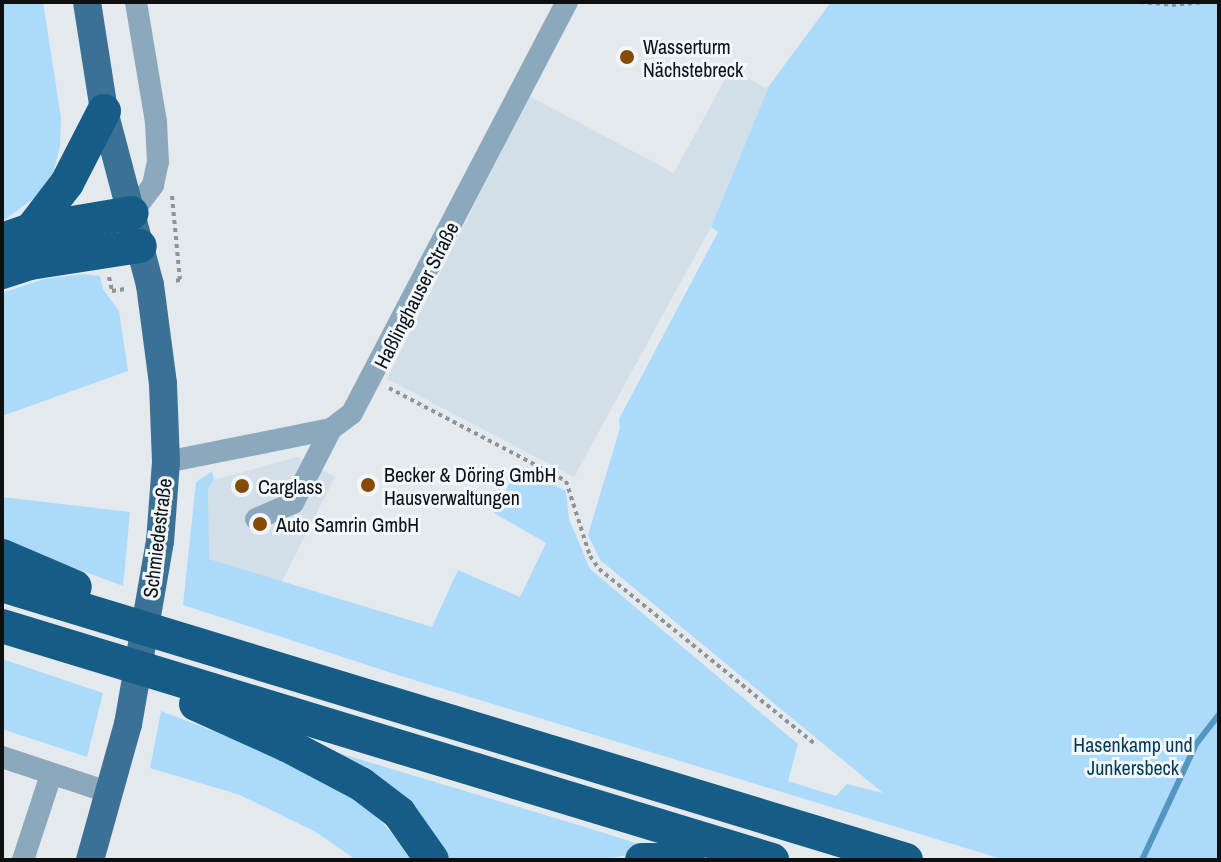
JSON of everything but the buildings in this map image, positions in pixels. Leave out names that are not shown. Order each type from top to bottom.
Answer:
[{"type":"highway","points":[[17,235],[67,183],[104,111]]},
{"type":"highway","points":[[17,235],[132,213]]},
{"type":"highway","points":[[2,272],[30,263],[140,246]]},
{"type":"highway","points":[[2,556],[112,601],[193,643]]},
{"type":"highway","points":[[2,585],[906,860]]},
{"type":"highway","points":[[2,626],[772,860]]},
{"type":"highway","points":[[64,645],[287,745],[361,784],[399,813],[432,860]]},
{"type":"highway","points":[[642,860],[688,860]]},
{"type":"main road","name":"Schmiedestraße","points":[[87,2],[104,111],[150,285],[163,384],[166,462],[155,572],[128,724],[90,860]]},
{"type":"street","points":[[132,213],[153,185],[158,162],[156,122],[136,2]]},
{"type":"street","name":"Haßlinghauser Straße","points":[[256,519],[293,503],[331,429],[352,413],[567,2]]},
{"type":"street","points":[[166,462],[331,429]]},
{"type":"street","points":[[2,757],[111,793]]},
{"type":"street","points":[[23,860],[51,775]]},
{"type":"path","points":[[1140,2],[1172,5],[1204,2]]},
{"type":"path","points":[[150,285],[180,280],[172,193],[158,162]]},
{"type":"path","points":[[372,379],[566,481],[590,556],[599,569],[816,745]]},
{"type":"shaded area","points":[[731,68],[764,87],[769,86],[711,227],[574,477],[387,379],[529,96],[674,173]]},
{"type":"shaded area","name":"Auto Samrin GmbH","points":[[297,457],[335,477],[281,583],[208,559],[208,489],[214,480]]},
{"type":"green space","points":[[2,2],[43,2],[61,118],[60,146],[54,170],[43,191],[2,222]]},
{"type":"green space","name":"Hasenkamp und Junkersbeck","points":[[831,2],[1219,2],[1219,860],[1005,860],[401,676],[183,605],[196,482],[212,471],[214,480],[208,489],[209,559],[432,627],[458,570],[520,597],[546,543],[494,513],[518,467],[566,491],[569,519],[590,569],[798,744],[788,781],[836,796],[847,784],[883,793],[600,560],[588,535],[620,428],[619,419],[718,232],[711,227],[769,86]]},
{"type":"green space","points":[[83,274],[100,276],[103,289],[119,311],[128,371],[2,416],[2,293],[44,279]]},
{"type":"green space","points":[[2,497],[130,512],[123,586],[2,541]]},
{"type":"green space","points":[[2,659],[103,693],[87,757],[2,729]]},
{"type":"green space","points":[[161,711],[260,749],[320,777],[369,808],[416,860],[356,860],[316,832],[240,795],[150,768]]},
{"type":"green space","points":[[302,742],[645,846],[642,853],[598,860],[442,860]]},
{"type":"waterway","points":[[1142,860],[1196,744],[1219,715]]},
{"type":"place","name":"Wasserturm Nächstebreck","points":[[627,57]]},
{"type":"place","name":"Becker & Döring GmbH Hausverwaltungen","points":[[368,485]]},
{"type":"place","name":"Carglass","points":[[242,486]]},
{"type":"place","name":"Auto Samrin GmbH","points":[[260,524]]}]
